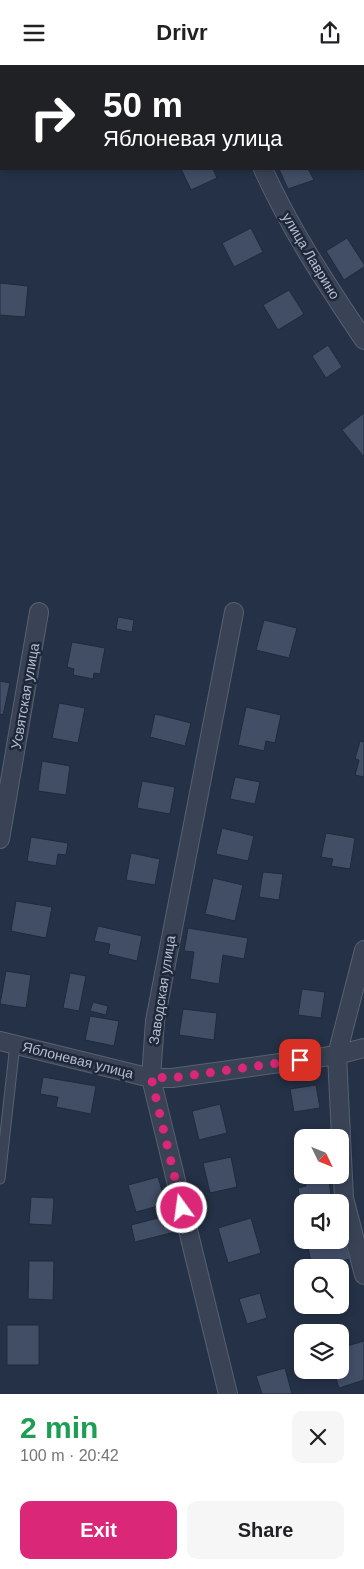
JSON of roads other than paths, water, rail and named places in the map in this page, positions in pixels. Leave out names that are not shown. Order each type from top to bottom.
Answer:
[{"type":"street","name":"улица Лаврино","points":[[263,170],[275,196],[327,285],[364,340]]},
{"type":"street","name":"Заводская улица","points":[[228,1394],[151,1077],[154,1021],[234,612]]},
{"type":"street","name":"Усвятская улица","points":[[0,839],[39,613]]},
{"type":"street","points":[[364,950],[337,1055],[344,1198],[364,1275]]},
{"type":"street","name":"Яблоневая улица","points":[[7,1043],[151,1077],[172,1078],[337,1055],[364,1047]]},
{"type":"lane","points":[[0,1179],[7,1043]]}]
